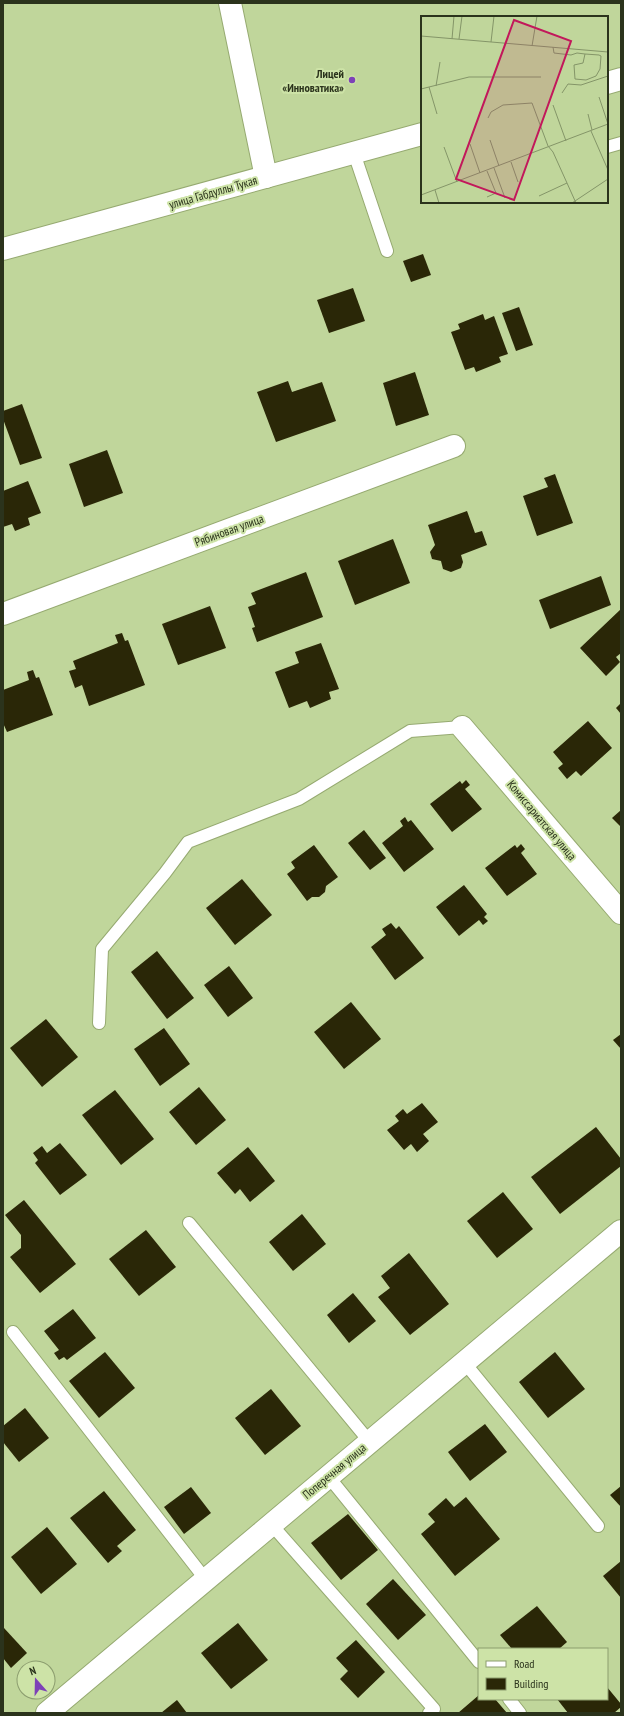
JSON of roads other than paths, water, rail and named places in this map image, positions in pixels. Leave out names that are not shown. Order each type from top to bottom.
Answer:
[{"type":"street","points":[[230,3],[266,177]]},
{"type":"street","points":[[608,83],[621,79]]},
{"type":"street","name":"улица Габдуллы Тукая","points":[[3,249],[421,134]]},
{"type":"street","name":"Рябиновая улица","points":[[3,614],[454,446]]},
{"type":"street","name":"Комиссариатская улица","points":[[462,727],[621,913]]},
{"type":"street","name":"Поперечная улица","points":[[47,1713],[369,1441],[621,1231]]},
{"type":"lane","points":[[608,147],[621,144]]},
{"type":"lane","points":[[354,153],[387,251]]},
{"type":"lane","points":[[99,1023],[102,950],[165,873],[188,842],[299,799],[410,730],[462,727]]},
{"type":"lane","points":[[189,1223],[369,1441]]},
{"type":"lane","points":[[13,1332],[206,1580]]},
{"type":"lane","points":[[464,1362],[598,1526]]},
{"type":"lane","points":[[328,1476],[478,1661]]},
{"type":"lane","points":[[271,1524],[434,1709],[429,1713]]},
{"type":"lane","points":[[510,1700],[520,1713]]},
{"type":"place","name":"Лицей «Инноватика»","points":[[352,80]]}]
